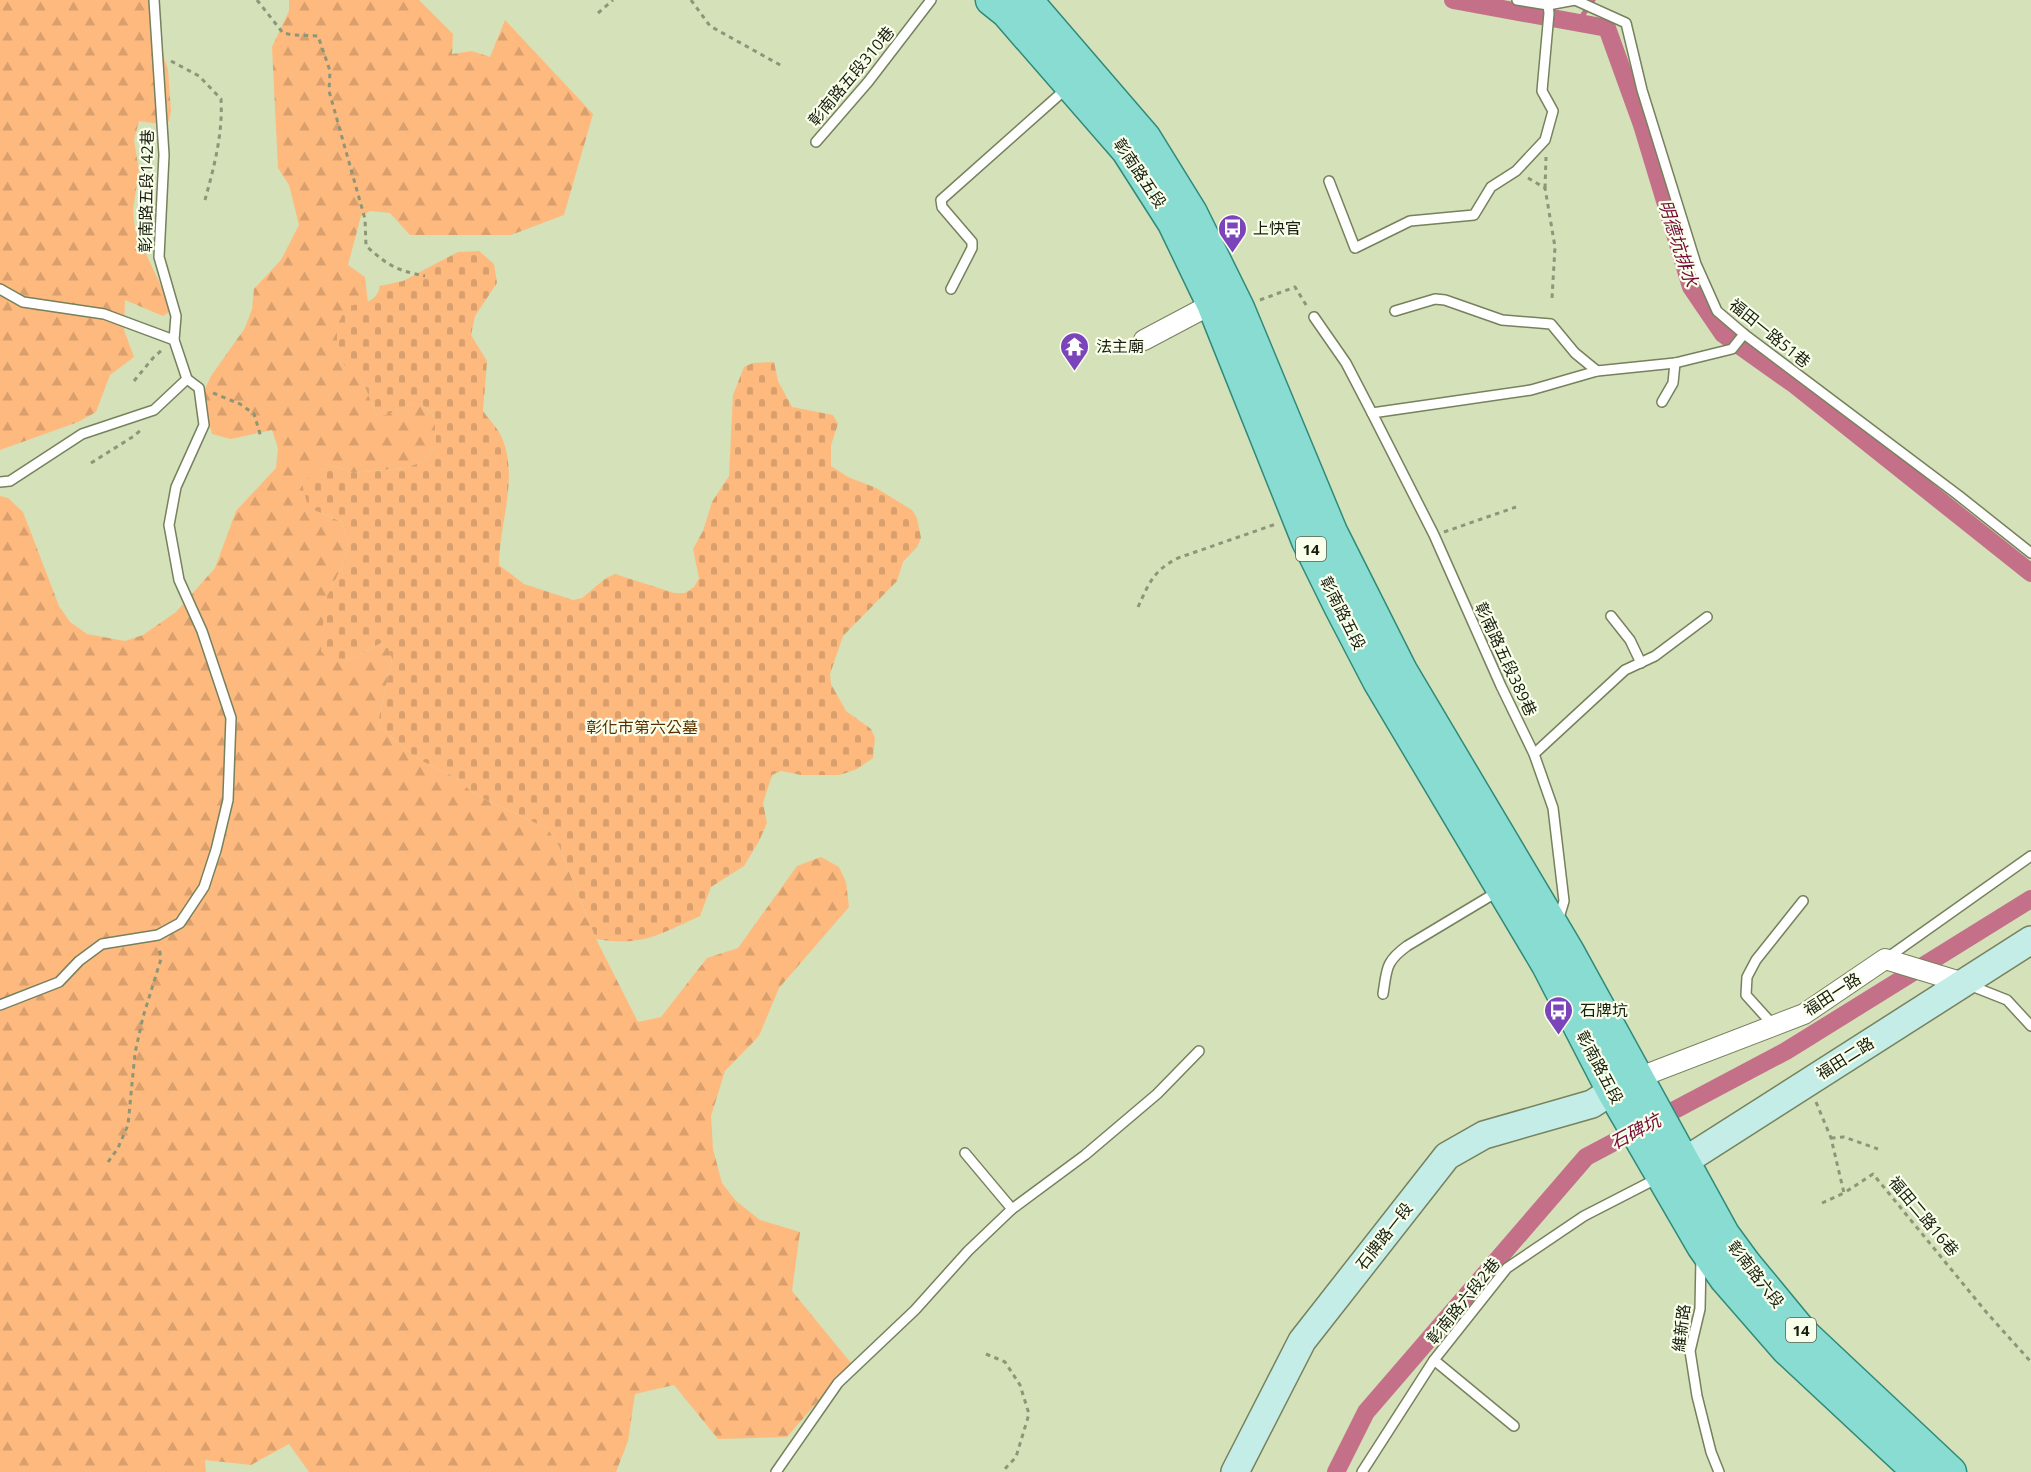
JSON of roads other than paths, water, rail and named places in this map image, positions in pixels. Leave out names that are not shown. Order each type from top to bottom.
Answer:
[{"type":"main road","name":"彰南路五段","points":[[991,0],[1006,12],[1127,151],[1225,306],[1332,532],[1402,671],[1555,929],[1630,1094]]},
{"type":"main road","name":"彰南路五段","points":[[1027,0],[1145,137],[1192,213],[1297,517],[1312,552],[1378,681],[1546,965],[1630,1094]]},
{"type":"main road","name":"14","points":[[1630,1094],[1672,1170]]},
{"type":"main road","name":"彰南路六段","points":[[1672,1170],[1713,1240],[1725,1279],[1786,1349],[1918,1472]]},
{"type":"main road","name":"彰南路六段","points":[[1713,1240],[1746,1264],[1803,1333],[1951,1472]]},
{"type":"street","points":[[1144,340],[1225,306]]},
{"type":"street","name":"福田二路","points":[[1672,1170],[2031,940]]},
{"type":"street","points":[[1885,959],[1964,983]]},
{"type":"street","name":"福田一路","points":[[1630,1094],[1804,1014],[1885,959]]},
{"type":"street","name":"石牌路一段","points":[[1235,1472],[1302,1341],[1447,1156],[1485,1135],[1630,1094]]},
{"type":"lane","name":"彰南路五段142巷","points":[[154,0],[164,155],[159,257],[176,316],[174,340],[187,379]]},
{"type":"lane","name":"彰南路五段310巷","points":[[816,142],[868,82],[931,0]]},
{"type":"lane","name":"福田一路51巷","points":[[1517,0],[1550,6],[1575,0],[1626,23],[1642,90],[1696,264],[1717,311],[1742,336],[1958,495],[2031,553]]},
{"type":"lane","points":[[1329,181],[1355,248],[1410,222],[1474,214],[1491,187],[1516,171],[1545,140],[1554,111],[1542,91],[1550,6]]},
{"type":"lane","points":[[951,289],[972,248],[972,242],[942,207],[941,200],[1070,84]]},
{"type":"lane","points":[[0,289],[23,302],[104,314],[174,340]]},
{"type":"lane","points":[[1395,311],[1435,300],[1445,300],[1502,320],[1551,324],[1575,353],[1597,371]]},
{"type":"lane","name":"彰南路五段389巷","points":[[1314,317],[1346,363],[1434,535],[1534,754],[1553,808],[1564,901],[1555,929]]},
{"type":"lane","points":[[1372,413],[1531,390],[1597,371],[1675,363],[1732,349],[1742,336]]},
{"type":"lane","points":[[1662,402],[1673,383],[1675,363]]},
{"type":"lane","points":[[0,482],[10,482],[82,434],[154,410],[187,379],[200,388],[204,425],[176,487],[170,525],[179,580],[202,631],[231,718],[228,800],[216,850],[204,887],[180,923],[158,934],[102,944],[79,961],[59,982],[0,1005]]},
{"type":"lane","points":[[1611,616],[1630,640],[1641,663]]},
{"type":"lane","points":[[1534,754],[1625,670],[1655,656],[1707,617]]},
{"type":"lane","name":"福田一路","points":[[1885,959],[2031,856]]},
{"type":"lane","points":[[1383,994],[1388,964],[1394,955],[1501,889]]},
{"type":"lane","points":[[1774,1026],[1746,995],[1747,977],[1756,960],[1803,901]]},
{"type":"lane","points":[[1964,983],[2007,1000],[2031,1026]]},
{"type":"lane","points":[[776,1472],[838,1383],[915,1310],[968,1251],[1012,1209],[1085,1155],[1157,1094],[1199,1051]]},
{"type":"lane","points":[[965,1153],[1012,1209]]},
{"type":"lane","name":"彰南路六段2巷","points":[[1362,1472],[1434,1360],[1507,1268],[1584,1216],[1672,1170]]},
{"type":"lane","name":"維新路","points":[[1713,1240],[1690,1350],[1697,1396],[1711,1452],[1719,1472]]},
{"type":"lane","points":[[1434,1360],[1514,1426]]},
{"type":"waterway","name":"明德坑排水","points":[[1453,0],[1607,28],[1642,125],[1691,287],[1723,334],[1795,385],[2031,573]]},
{"type":"waterway","points":[[1578,22],[1593,0]]},
{"type":"waterway","name":"石碑坑","points":[[1336,1472],[1366,1412],[1586,1157],[1786,1051],[2031,899]]},
{"type":"place","name":"上快官","points":[[1232,254]]},
{"type":"place","name":"法主廟","points":[[1075,372]]},
{"type":"place","name":"石牌坑","points":[[1559,1036]]},
{"type":"park label","name":"彰化市第六公墓","points":[[642,727]]}]
